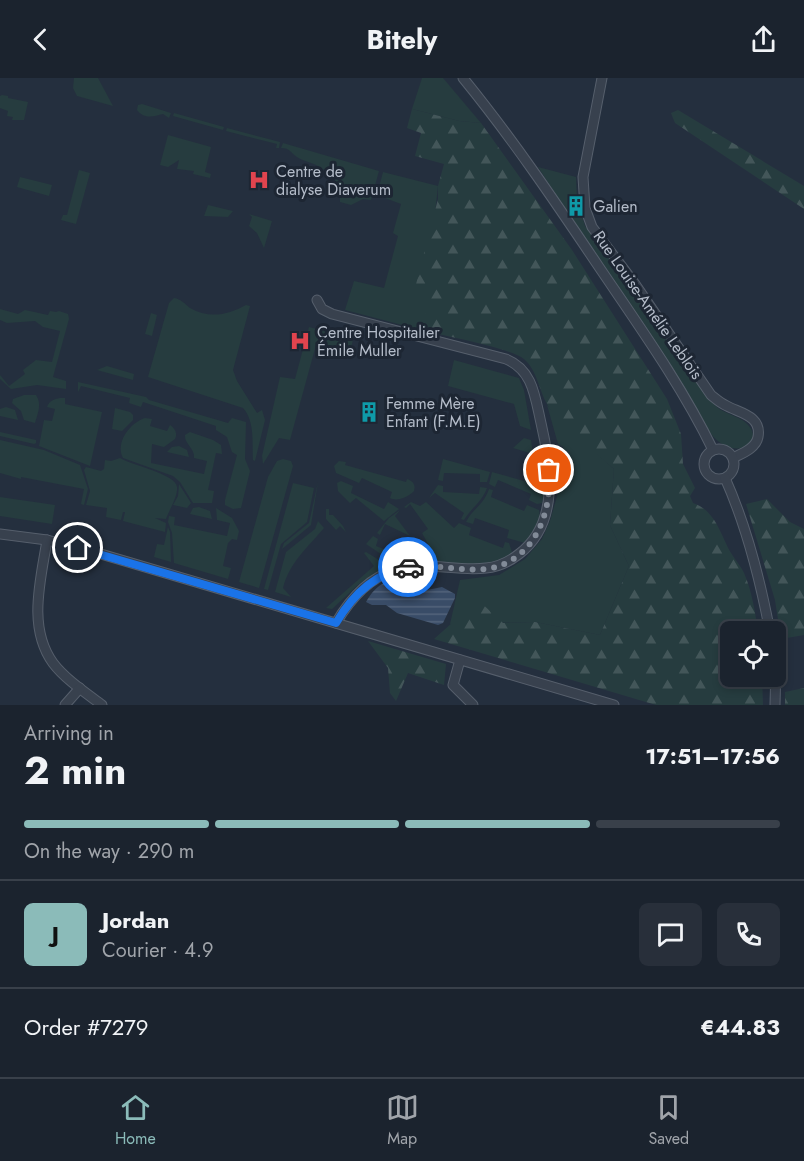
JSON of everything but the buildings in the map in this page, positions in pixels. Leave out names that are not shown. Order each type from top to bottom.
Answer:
[{"type":"street","points":[[463,78],[536,176],[621,299],[704,432],[712,450]]},
{"type":"street","name":"Rue Louise-Amélie Leblois","points":[[602,78],[583,177],[585,208],[592,227],[635,284],[711,395],[729,408],[745,413],[756,422],[759,430],[758,441],[750,450],[733,458]]},
{"type":"street","points":[[317,300],[322,309],[343,317],[506,358],[521,367],[529,377],[534,394],[546,445],[550,478],[542,525],[533,541],[516,557],[503,564],[487,568],[411,566],[394,570],[364,587],[346,606],[336,623]]},
{"type":"street","points":[[722,449],[730,453],[733,458],[734,470],[725,478],[712,478],[707,473],[705,460],[712,450],[722,449]]},
{"type":"street","points":[[725,478],[746,532],[768,621]]},
{"type":"street","points":[[0,534],[47,540],[94,552],[614,705]]},
{"type":"street","points":[[47,540],[38,598],[39,624],[44,645],[53,663],[102,705]]},
{"type":"street","points":[[460,660],[453,685],[473,705]]},
{"type":"street","points":[[775,687],[775,705]]},
{"type":"street","points":[[65,705],[80,688]]},
{"type":"green space","points":[[74,78],[98,78],[113,106],[77,96],[73,88]]},
{"type":"green space","points":[[422,78],[443,78],[481,123],[459,121],[412,109]]},
{"type":"green space","points":[[0,96],[28,102],[24,120],[12,120],[13,117],[7,116],[8,111],[0,108]]},
{"type":"green space","points":[[142,104],[171,113],[169,118],[163,114],[143,115],[137,110],[138,105]]},
{"type":"green space","points":[[412,109],[459,121],[481,123],[572,250],[667,399],[681,434],[683,464],[695,488],[690,496],[693,503],[712,517],[744,573],[753,602],[756,621],[720,621],[720,687],[762,687],[763,705],[656,705],[434,639],[478,600],[503,623],[535,622],[600,635],[629,566],[610,525],[614,469],[553,412],[544,398],[535,374],[524,359],[506,351],[425,331],[425,307],[413,296],[438,199],[438,186],[444,164],[415,156],[421,133],[407,128]]},
{"type":"green space","points":[[678,110],[804,186],[804,209],[675,123],[671,113]]},
{"type":"green space","points":[[174,113],[224,127],[223,130],[173,116]]},
{"type":"green space","points":[[227,128],[280,142],[279,148],[276,148],[277,144],[226,131]]},
{"type":"green space","points":[[168,135],[211,147],[205,172],[211,174],[210,178],[193,174],[194,171],[177,169],[179,160],[168,167],[160,165]]},
{"type":"green space","points":[[283,143],[379,171],[371,200],[363,199],[351,205],[340,202],[338,188],[333,178],[317,166],[281,148]]},
{"type":"green space","points":[[538,167],[576,177],[577,200],[585,226],[711,401],[719,409],[749,426],[753,433],[750,444],[737,449],[729,447],[711,434]]},
{"type":"green space","points":[[79,170],[90,173],[76,224],[61,220],[63,215],[67,215]]},
{"type":"green space","points":[[383,172],[438,186],[425,307],[425,331],[345,310],[354,281],[384,288],[398,236],[393,233],[401,204],[377,195]]},
{"type":"green space","points":[[20,177],[52,185],[49,196],[17,187]]},
{"type":"green space","points":[[208,205],[233,211],[228,217],[204,216]]},
{"type":"green space","points":[[249,214],[272,221],[264,248],[257,233],[249,226],[252,217]]},
{"type":"green space","points":[[174,298],[190,308],[211,315],[232,311],[246,305],[250,306],[233,370],[237,381],[257,413],[262,410],[265,420],[255,461],[253,460],[251,426],[243,408],[148,377],[169,303]]},
{"type":"green space","points":[[0,309],[18,314],[25,310],[48,315],[50,311],[68,314],[69,319],[53,377],[66,381],[66,389],[37,385],[11,389],[0,379],[0,375],[9,386],[25,374],[23,370],[36,360],[52,362],[60,331],[43,327],[35,321],[7,323],[0,320]]},
{"type":"green space","points":[[151,313],[157,315],[152,336],[145,334]]},
{"type":"green space","points":[[309,327],[353,339],[350,354],[316,345],[290,440],[279,438],[263,464],[262,456],[280,377],[295,379]]},
{"type":"green space","points":[[454,360],[519,378],[524,390],[531,430],[520,426],[514,404],[448,386]]},
{"type":"green space","points":[[107,366],[134,374],[133,380],[97,370]]},
{"type":"green space","points":[[78,382],[146,397],[149,400],[228,423],[232,418],[246,422],[245,459],[250,471],[241,508],[233,509],[225,505],[237,455],[232,452],[227,437],[216,430],[216,426],[143,402],[141,407],[129,403],[130,398],[81,386],[78,392]]},
{"type":"green space","points":[[24,395],[36,395],[38,398],[39,409],[35,423],[24,420],[21,411],[12,403],[13,399]]},
{"type":"green space","points":[[65,398],[65,404],[102,412],[90,466],[39,446],[44,420],[52,421],[55,409],[47,407],[52,401]]},
{"type":"green space","points":[[547,405],[564,424],[614,469],[610,525],[629,566],[600,635],[535,622],[450,624],[460,580],[499,575],[525,559],[542,539],[550,521],[561,482],[567,479],[563,447],[558,444]]},
{"type":"green space","points":[[6,407],[15,410],[18,420],[0,416],[0,409]]},
{"type":"green space","points":[[115,408],[133,415],[133,420],[122,431],[112,429]]},
{"type":"green space","points":[[152,419],[150,426],[167,431],[170,425],[176,433],[175,439],[164,447],[152,444],[151,463],[204,474],[207,461],[194,458],[185,435],[190,432],[221,445],[222,454],[216,453],[208,490],[214,491],[212,503],[193,503],[180,482],[173,476],[123,458],[121,446],[125,434],[139,420]]},
{"type":"green space","points":[[0,432],[36,440],[36,443],[0,436]]},
{"type":"green space","points":[[524,438],[531,440],[533,454],[513,448]]},
{"type":"green space","points":[[0,440],[44,450],[80,465],[88,489],[84,505],[81,504],[84,489],[21,477],[21,479],[0,473]]},
{"type":"green space","points":[[179,446],[187,450],[189,457],[167,452],[172,447]]},
{"type":"green space","points":[[120,458],[175,482],[176,495],[166,519],[155,518],[166,523],[165,532],[123,521],[125,512],[121,520],[106,517],[107,508],[86,505],[90,491],[84,470],[86,467],[101,471],[104,469],[105,460]]},
{"type":"green space","points":[[283,459],[291,461],[293,466],[259,588],[239,582],[268,477],[277,461]]},
{"type":"green space","points":[[443,459],[490,472],[487,482],[480,482],[480,474],[444,473],[443,481],[438,480]]},
{"type":"green space","points":[[339,461],[346,462],[345,465],[406,482],[407,479],[415,487],[414,491],[402,498],[390,498],[392,492],[362,478],[359,483],[336,473],[334,466]]},
{"type":"green space","points":[[492,472],[524,481],[526,474],[536,478],[542,484],[544,492],[542,503],[537,504],[529,500],[531,494],[498,480],[495,487],[489,484]]},
{"type":"green space","points":[[341,481],[353,486],[351,493],[384,509],[388,502],[399,509],[384,521],[356,498],[350,503],[338,491],[337,483]]},
{"type":"green space","points":[[318,482],[311,525],[282,549],[284,543],[309,523]]},
{"type":"green space","points":[[293,483],[314,488],[307,522],[281,544],[268,590],[264,589]]},
{"type":"green space","points":[[179,484],[191,503],[187,508],[173,505],[178,496]]},
{"type":"green space","points":[[438,485],[443,486],[443,492],[479,494],[480,487],[487,488],[464,520],[461,519],[464,513],[435,493],[429,498]]},
{"type":"green space","points":[[489,489],[493,490],[491,497],[524,511],[527,505],[539,510],[538,523],[525,543],[507,538],[509,530],[475,518],[473,524],[466,522]]},
{"type":"green space","points":[[0,497],[55,505],[52,524],[0,516]]},
{"type":"green space","points":[[767,499],[790,522],[804,529],[804,635],[786,638],[786,621],[778,621],[775,600],[746,504]]},
{"type":"green space","points":[[411,502],[420,506],[426,502],[454,528],[459,523],[471,528],[469,535],[503,548],[505,542],[509,543],[512,552],[505,558],[486,564],[432,562],[428,559],[428,544],[422,533],[428,529],[410,504],[404,507]]},
{"type":"green space","points":[[199,507],[210,511],[212,519],[190,514],[193,508]]},
{"type":"green space","points":[[216,508],[232,518],[239,531],[237,540],[232,539],[228,543],[223,566],[231,568],[228,579],[174,563],[169,516],[175,517],[174,525],[227,536],[230,523],[217,520]]},
{"type":"green space","points":[[326,509],[329,509],[329,515],[333,515],[346,532],[340,526],[336,530],[326,519]]},
{"type":"green space","points":[[400,510],[395,516],[410,536],[385,524],[380,535],[377,533],[389,518]]},
{"type":"green space","points":[[318,521],[324,528],[300,556],[286,579],[283,588],[291,597],[275,592],[286,552],[315,529]]},
{"type":"green space","points":[[168,527],[171,562],[154,557],[157,544],[164,545]]},
{"type":"green space","points":[[373,536],[378,539],[376,546],[399,555],[401,549],[422,554],[422,558],[396,564],[366,544]]},
{"type":"green space","points":[[364,553],[384,563],[384,567],[359,584],[332,609],[326,608],[374,566]]},
{"type":"green space","points":[[368,641],[446,664],[444,685],[408,673],[396,701],[390,693],[388,668]]},
{"type":"green space","points":[[804,688],[804,705],[785,705],[785,692]]},
{"type":"water","points":[[386,582],[406,590],[420,591],[442,587],[455,594],[455,598],[443,623],[438,625],[397,613],[386,605],[372,605],[366,602],[374,590]]},
{"type":"way so far","points":[[408,567],[487,568],[503,564],[516,557],[533,541],[542,525],[548,500],[549,470]]},
{"type":"place","name":"Centre de dialyse Diaverum","points":[[259,180]]},
{"type":"place","name":"Galien","points":[[576,206]]},
{"type":"place","name":"Centre Hospitalier Émile Muller","points":[[300,341]]},
{"type":"place","name":"Femme Mère Enfant (F.M.E)","points":[[369,412]]},
{"type":"route","points":[[78,548],[336,623],[346,606],[364,587],[380,576],[408,567]]}]
